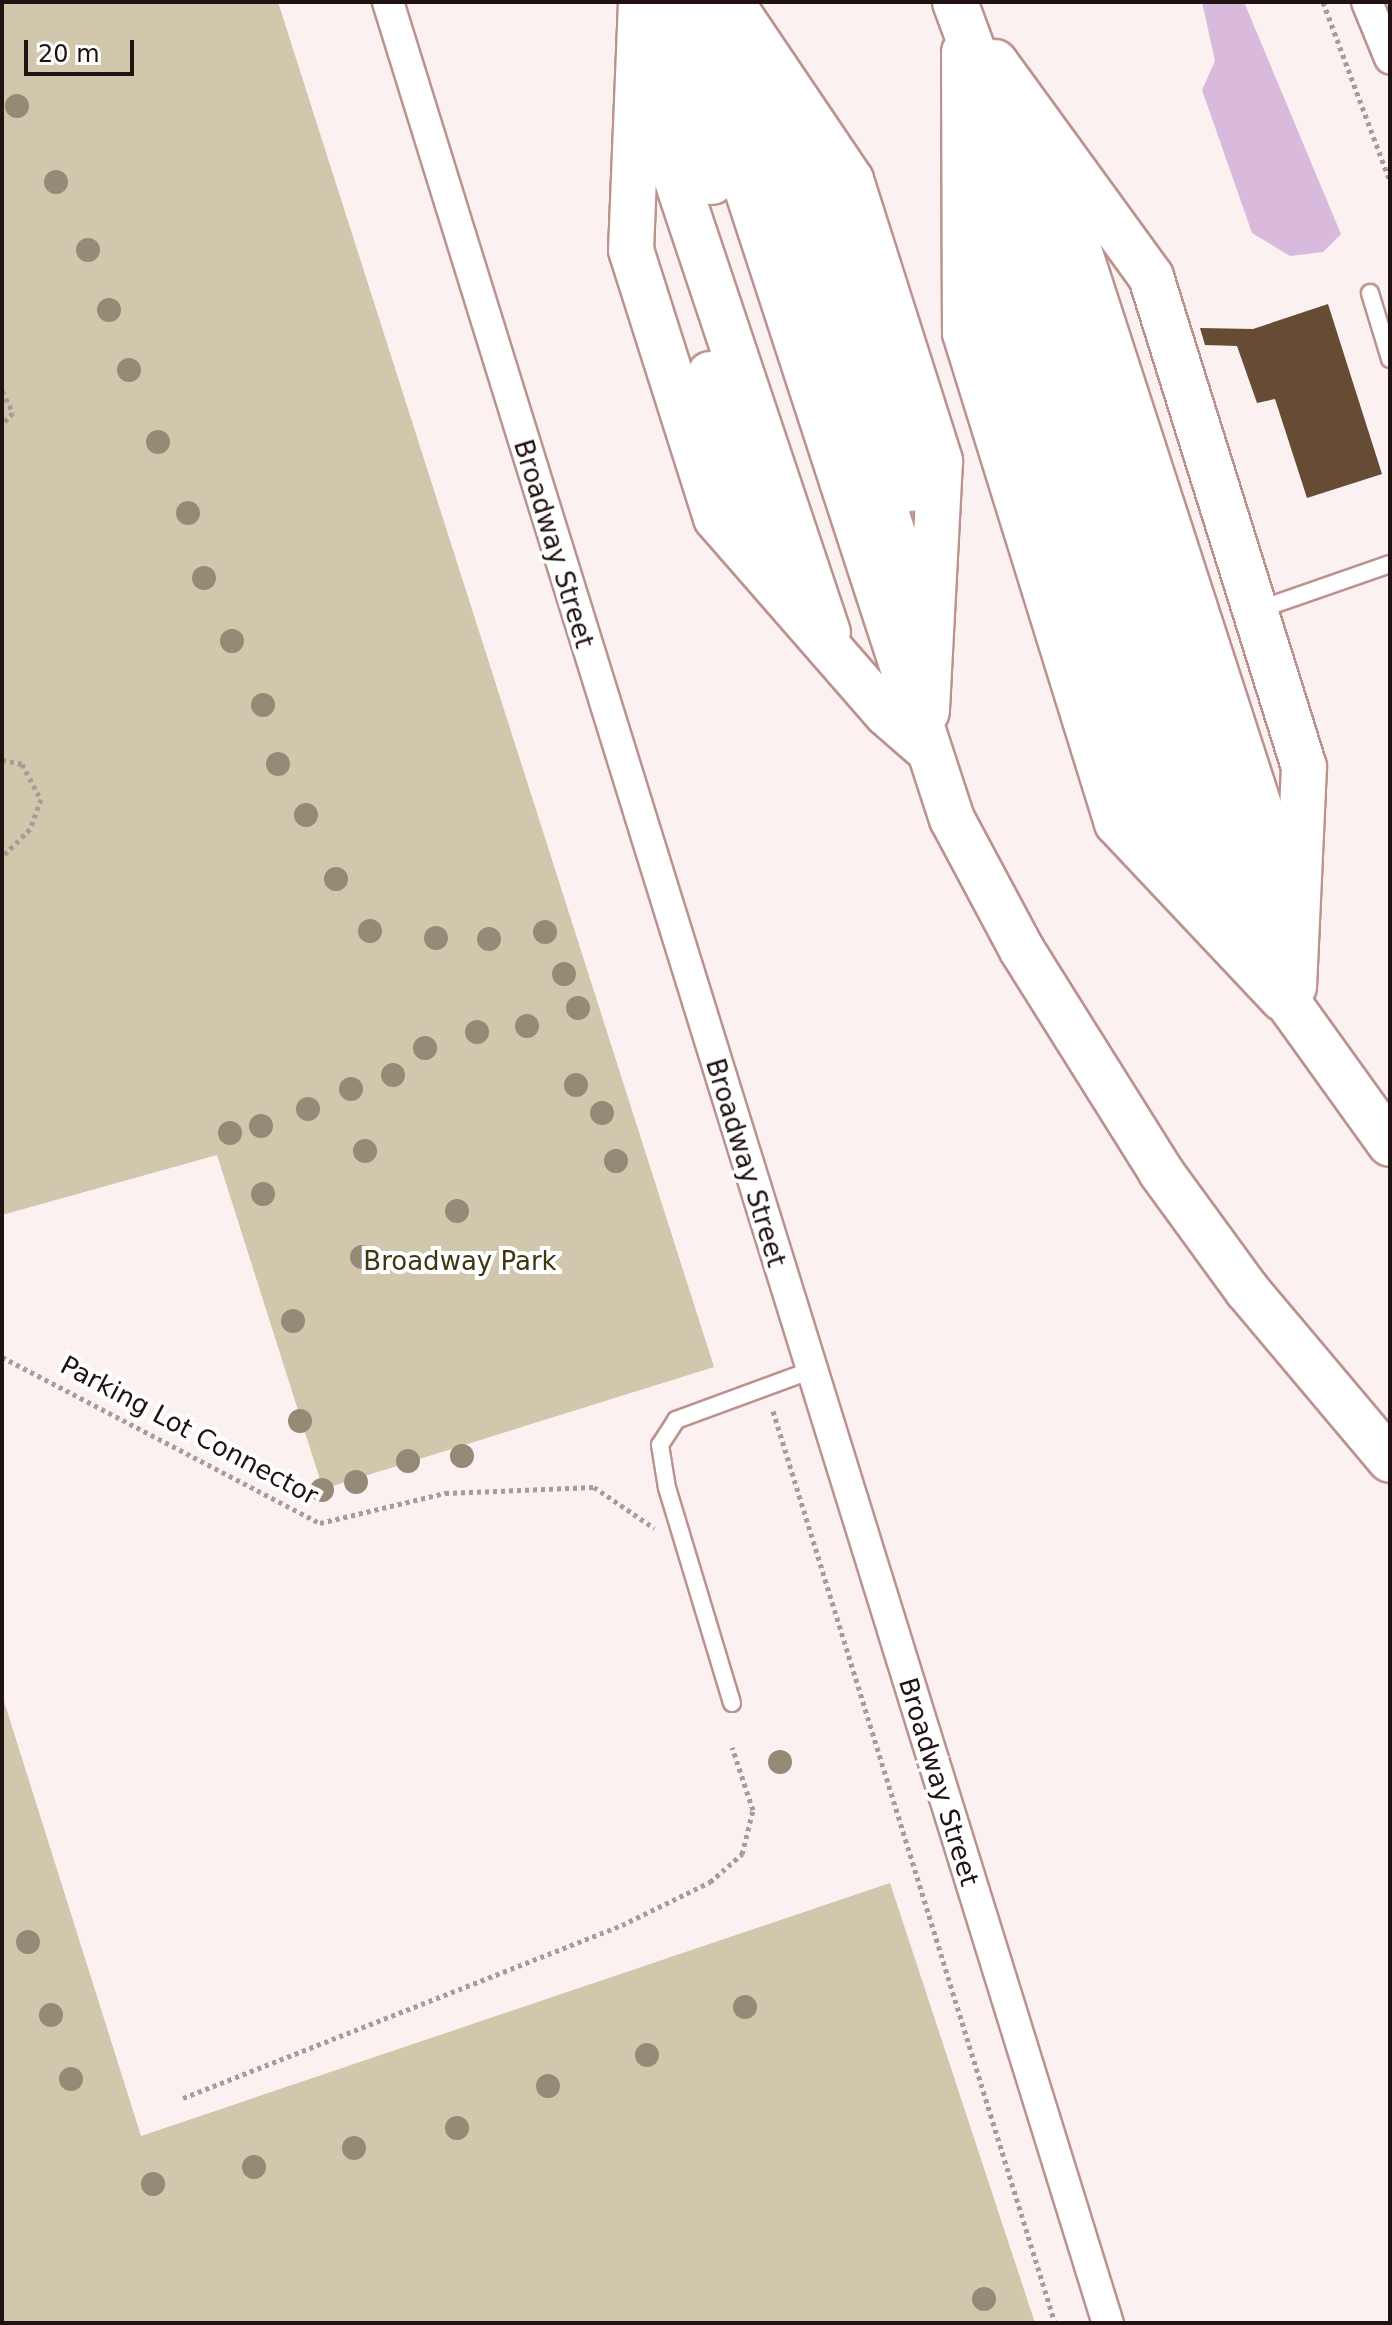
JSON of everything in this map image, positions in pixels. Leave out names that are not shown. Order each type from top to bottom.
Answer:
[{"type":"highway","points":[[641,2],[635,148],[782,593],[887,714],[927,748]]},
{"type":"highway","points":[[651,2],[887,714]]},
{"type":"highway","points":[[686,2],[952,819],[984,882],[1114,1102],[1247,1290],[1390,1460]]},
{"type":"highway","points":[[723,2],[927,641]]},
{"type":"highway","points":[[731,2],[778,72],[934,569],[927,641],[927,748]]},
{"type":"highway","points":[[960,11],[1151,277],[1304,767],[1293,1009]]},
{"type":"highway","points":[[960,11],[965,222],[1171,878],[1293,1009],[1390,1144]]},
{"type":"highway","points":[[960,11],[1068,308],[1218,792],[1293,1009]]},
{"type":"highway","points":[[638,66],[835,655]]},
{"type":"highway","points":[[1037,119],[1297,924]]},
{"type":"highway","points":[[964,122],[1053,387],[1225,937]]},
{"type":"highway","points":[[1101,208],[1300,846]]},
{"type":"street","name":"Broadway Street","points":[[388,2],[809,1371],[1108,2323]]},
{"type":"street","points":[[1367,2],[1390,58]]},
{"type":"lane","points":[[1370,293],[1390,359]]},
{"type":"lane","points":[[1255,611],[1390,564]]},
{"type":"lane","points":[[732,1703],[661,1464],[665,1431],[676,1420],[809,1371]]},
{"type":"path","points":[[1323,2],[1390,181]]},
{"type":"path","points":[[2,391],[13,413],[2,424]]},
{"type":"path","points":[[2,760],[22,764],[41,799],[30,829],[2,857]]},
{"type":"path","name":"Parking Lot Connector","points":[[2,1357],[320,1523],[445,1493],[594,1487],[648,1528],[679,1528]]},
{"type":"path","points":[[766,1387],[1055,2323]]},
{"type":"path","points":[[183,2098],[622,1925],[710,1882],[742,1854],[753,1810],[732,1747]]},
{"type":"green space","name":"Broadway Park","points":[[2,2],[278,2],[714,1367],[323,1489],[217,1155],[2,1215]]},
{"type":"green space","points":[[2,1695],[141,2136],[890,1883],[1035,2323],[2,2323]]},
{"type":"shaded area","points":[[1202,2],[1244,2],[1341,234],[1323,252],[1290,256],[1252,233],[1202,90],[1215,61]]},
{"type":"building","points":[[1328,304],[1382,474],[1307,498],[1275,399],[1257,403],[1237,346],[1205,345],[1200,328],[1253,329]]}]
